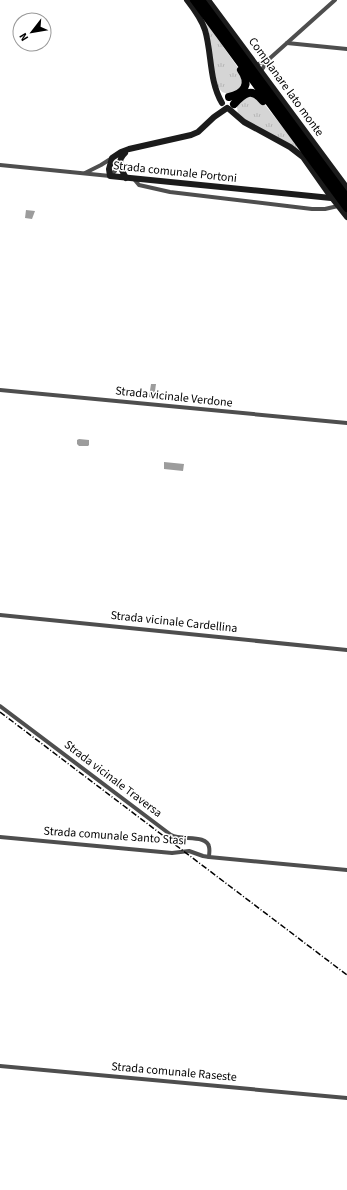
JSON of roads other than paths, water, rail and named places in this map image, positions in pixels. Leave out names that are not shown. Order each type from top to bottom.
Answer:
[{"type":"highway","points":[[194,0],[347,208]]},
{"type":"highway","points":[[201,0],[347,198]]},
{"type":"highway","points":[[225,42],[228,52],[245,76],[246,83],[244,88],[228,103]]},
{"type":"highway","points":[[228,103],[249,92],[255,93],[259,95],[278,119],[287,126]]},
{"type":"street","points":[[187,0],[199,17],[205,30],[213,80],[216,88],[237,117],[290,146],[300,154],[347,217]]},
{"type":"street","name":"Complanare lato monte","points":[[208,0],[347,188]]},
{"type":"street","points":[[261,71],[268,60],[335,0]]},
{"type":"street","points":[[287,43],[347,49]]},
{"type":"street","points":[[256,65],[268,60]]},
{"type":"street","points":[[84,173],[101,166],[121,152],[129,149],[191,135],[198,132],[228,103]]},
{"type":"street","points":[[110,176],[119,162],[120,156],[129,149]]},
{"type":"street","points":[[110,176],[109,169],[112,158]]},
{"type":"street","points":[[119,162],[126,178]]},
{"type":"street","name":"Strada comunale Portoni","points":[[0,165],[134,179],[347,198]]},
{"type":"street","points":[[134,179],[139,185],[150,189],[194,196],[312,209],[326,209],[338,206]]},
{"type":"street","name":"Strada vicinale Verdone","points":[[0,390],[347,423]]},
{"type":"street","name":"Strada vicinale Cardellina","points":[[0,615],[347,650]]},
{"type":"street","name":"Strada vicinale Traversa","points":[[0,706],[171,835],[178,838],[197,838],[206,841],[210,847],[209,857]]},
{"type":"street","name":"Strada comunale Santo Stasi","points":[[0,837],[172,853],[189,851],[209,857],[347,870]]},
{"type":"street","name":"Strada comunale Raseste","points":[[0,1066],[347,1098]]},
{"type":"railway","points":[[0,712],[347,975]]}]
